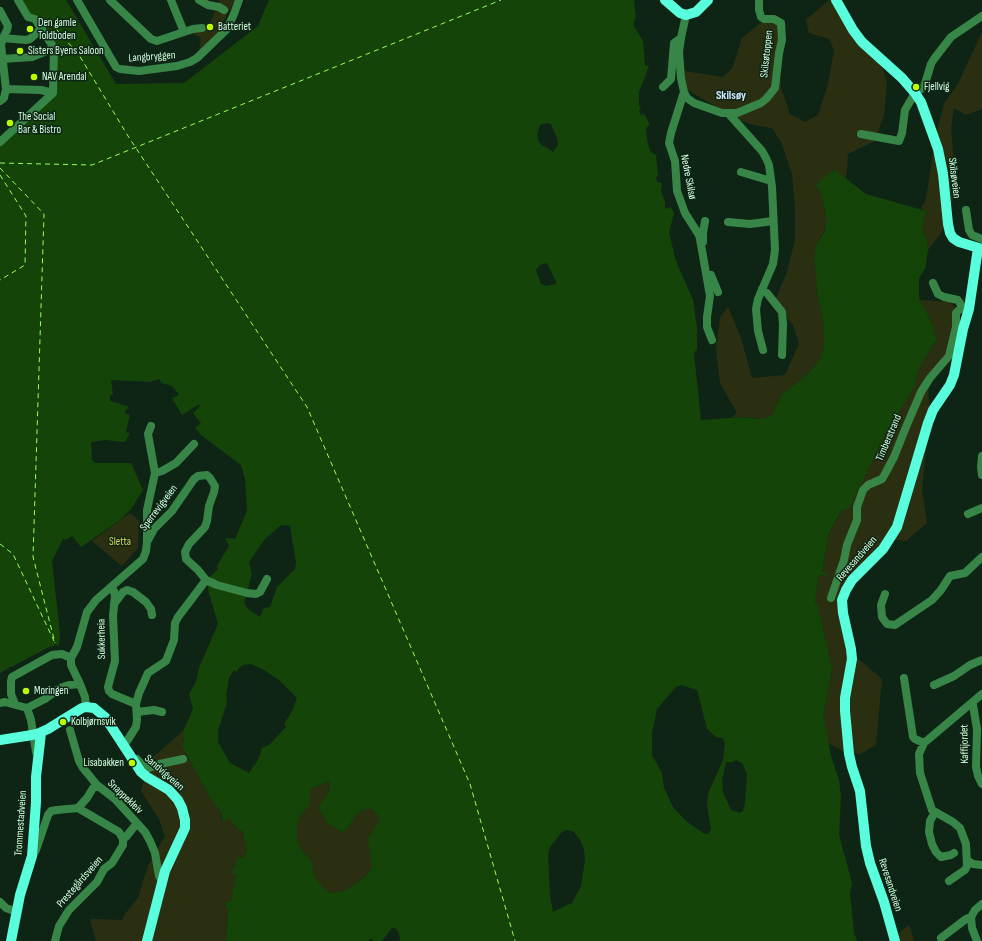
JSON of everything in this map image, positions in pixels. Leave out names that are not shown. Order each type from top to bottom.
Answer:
[{"type":"main road","points":[[664,0],[680,13],[686,15],[696,12],[708,0]]},
{"type":"main road","name":"Skilsøveien","points":[[836,0],[853,30],[862,42],[902,78],[915,93],[924,109],[938,149],[943,174],[950,233],[953,238],[959,242],[981,245]]},
{"type":"main road","name":"Revesandveien","points":[[895,941],[884,902],[870,863],[866,846],[860,791],[849,754],[845,711],[852,658],[843,613],[842,600],[852,580],[883,548],[897,527],[928,423],[933,410],[950,385],[954,375],[966,309],[981,245]]},
{"type":"main road","points":[[0,740],[39,734],[78,710],[86,707]]},
{"type":"main road","name":"Sandvigveien","points":[[86,707],[94,708],[101,712],[124,744],[141,772],[169,790],[178,800],[184,813],[186,824],[183,834],[165,871],[147,941]]},
{"type":"main road","name":"Trommestadveien","points":[[11,941],[20,895],[32,856],[39,734]]},
{"type":"street","points":[[0,142],[52,93],[54,48],[36,19],[28,17],[18,0]]},
{"type":"street","name":"Langbryggen","points":[[77,0],[116,67],[120,69],[133,70],[177,66],[190,62],[201,55],[223,34],[231,22],[238,2]]},
{"type":"street","points":[[110,0],[151,39],[157,41],[202,28]]},
{"type":"street","points":[[171,0],[184,32]]},
{"type":"street","points":[[199,0],[208,5],[219,7],[224,10]]},
{"type":"street","name":"Skilsøtoppen","points":[[684,92],[687,98],[694,103],[722,113],[737,113],[761,102],[774,92],[782,33],[780,22],[761,17],[759,0]]},
{"type":"street","points":[[0,11],[7,23],[1,45],[3,81],[6,89],[4,98],[0,101]]},
{"type":"street","name":"Nedre Skilsø","points":[[686,15],[680,38],[679,63],[684,92],[669,143],[675,161],[677,190],[685,214],[699,235],[710,296],[707,327],[712,340]]},
{"type":"street","points":[[861,134],[880,136],[899,141],[902,133],[905,110],[915,93],[924,87],[931,64],[944,44],[957,32],[982,16]]},
{"type":"street","points":[[5,34],[26,40],[30,39],[42,28]]},
{"type":"street","points":[[663,87],[671,79],[674,43],[680,38]]},
{"type":"street","points":[[2,59],[32,57],[54,48]]},
{"type":"street","points":[[6,89],[41,90],[52,93]]},
{"type":"street","points":[[728,113],[752,139],[766,158],[771,181],[775,254],[773,264],[762,289],[756,309],[758,331],[763,350]]},
{"type":"street","points":[[741,172],[771,181]]},
{"type":"street","name":"Skilsøveien","points":[[966,210],[968,230],[981,245]]},
{"type":"street","points":[[705,221],[702,250],[718,292]]},
{"type":"street","points":[[728,222],[750,224],[773,221]]},
{"type":"street","points":[[933,283],[938,294],[944,298],[958,300],[966,309]]},
{"type":"street","points":[[762,289],[782,312],[782,355]]},
{"type":"street","name":"Timberstrand","points":[[831,598],[844,560],[847,545],[857,520],[857,507],[862,494],[866,487],[882,479],[892,462],[921,392],[930,378],[949,356],[956,327],[956,313],[966,309]]},
{"type":"street","points":[[147,542],[148,501],[155,473],[148,434],[151,426]]},
{"type":"street","points":[[155,473],[162,471],[176,463],[194,444]]},
{"type":"street","points":[[982,456],[982,475]]},
{"type":"street","name":"Sperrevigveien","points":[[71,658],[77,647],[87,612],[96,600],[143,559],[147,542],[154,529],[172,511],[194,479],[198,476],[207,475],[215,486],[205,527],[189,544],[185,552],[186,559],[206,580],[247,593],[256,594],[260,592],[267,579]]},
{"type":"street","points":[[968,514],[982,508]]},
{"type":"street","points":[[885,594],[881,605],[882,617],[887,624],[896,625],[932,600],[950,576],[965,573],[982,557]]},
{"type":"street","points":[[182,759],[149,768],[143,766],[124,744],[136,727],[136,708],[139,693],[148,673],[166,661],[174,640],[175,623],[206,580]]},
{"type":"street","name":"Sukkerheia","points":[[110,588],[114,591],[115,596],[115,661],[108,687],[112,694],[136,708]]},
{"type":"street","name":"Sukkerheia","points":[[114,604],[123,592],[127,590],[133,592],[146,602],[151,609],[152,615]]},
{"type":"street","points":[[15,704],[11,694],[12,677],[52,655],[62,654],[71,658],[72,665],[85,698],[86,707]]},
{"type":"street","points":[[934,685],[954,676],[970,665],[982,660]]},
{"type":"street","points":[[904,678],[913,737],[924,743],[919,754],[920,773],[932,810],[953,822],[960,828],[966,844],[967,866],[965,870],[949,881]]},
{"type":"street","points":[[0,703],[15,704],[27,708],[45,699],[60,688],[80,684]]},
{"type":"street","name":"Kaffijordet","points":[[924,743],[982,694]]},
{"type":"street","name":"Kaffijordet","points":[[971,704],[973,706],[977,729],[976,767],[982,784]]},
{"type":"street","name":"Trommestadveien","points":[[27,708],[35,739],[36,777]]},
{"type":"street","points":[[136,708],[162,712]]},
{"type":"street","name":"Snappekleiv","points":[[70,730],[79,761],[83,768],[97,785],[115,799],[145,832],[155,853],[159,876],[162,881]]},
{"type":"street","points":[[78,808],[97,785]]},
{"type":"street","points":[[32,856],[36,850],[48,815],[51,811],[78,808],[119,832],[123,839]]},
{"type":"street","points":[[935,812],[930,821],[928,832],[932,844],[936,852],[941,857],[954,853]]},
{"type":"street","name":"Prestegårdsveien","points":[[55,941],[59,926],[69,910],[97,882],[104,869],[112,863],[123,845],[123,839],[137,823]]},
{"type":"street","points":[[967,860],[973,864],[982,865]]},
{"type":"street","points":[[0,902],[6,908],[17,912]]},
{"type":"street","points":[[977,941],[972,928],[971,917],[975,910],[982,904]]},
{"type":"street","points":[[941,938],[966,919],[971,917]]},
{"type":"green space","points":[[220,0],[235,0],[217,33],[199,50],[201,38],[187,30],[210,23]]},
{"type":"green space","points":[[829,0],[838,0],[879,57],[887,83],[884,115],[875,141],[848,154],[846,179],[834,170],[816,185],[821,194],[826,220],[825,230],[816,245],[814,256],[817,292],[823,321],[824,346],[820,359],[807,375],[782,394],[772,415],[769,417],[761,419],[732,417],[737,413],[720,383],[716,350],[720,317],[728,307],[741,338],[752,378],[785,375],[799,344],[793,325],[774,303],[787,272],[795,240],[795,207],[792,174],[781,142],[772,128],[754,125],[739,120],[686,89],[684,71],[723,77],[732,69],[742,38],[767,18],[778,21],[781,88],[790,114],[805,122],[818,115],[828,84],[834,50],[829,39],[809,33],[806,20]]},
{"type":"green space","points":[[982,32],[982,109],[966,115],[954,108],[951,129],[954,163],[954,196],[945,228],[928,250],[927,240],[922,229],[926,211],[921,209],[926,199],[936,135],[944,104],[958,84]]},
{"type":"green space","points":[[920,300],[949,302],[960,311],[959,332],[942,361],[928,390],[931,424],[925,457],[922,490],[927,523],[907,540],[908,541],[896,540],[878,547],[845,587],[847,649],[882,679],[876,745],[860,754],[845,752],[828,743],[824,723],[823,714],[832,669],[818,607],[815,602],[818,578],[819,575],[826,576],[822,573],[829,533],[886,432],[889,433],[892,428],[915,382],[917,372],[933,345],[936,343],[931,321]]},
{"type":"green space","name":"Sletta","points":[[130,513],[139,521],[138,548],[122,566],[92,541]]},
{"type":"green space","points":[[184,730],[183,748],[210,798],[221,812],[222,822],[228,817],[239,831],[242,830],[247,850],[244,858],[238,856],[231,900],[225,903],[228,911],[226,941],[96,941],[90,919],[123,920],[124,915],[138,898],[148,866],[165,836],[159,819],[141,791],[152,758]]},
{"type":"green space","points":[[330,781],[328,793],[318,807],[327,823],[342,832],[348,828],[355,816],[364,809],[372,809],[379,817],[377,825],[373,830],[372,867],[365,877],[344,891],[332,893],[326,890],[314,877],[313,866],[310,859],[302,851],[297,842],[297,822],[301,814],[309,805],[310,792],[312,788]]},
{"type":"green space","points":[[909,925],[914,941],[889,941]]},
{"type":"shaded area","points":[[21,0],[66,0],[116,84],[184,83],[258,26],[269,0],[634,0],[636,19],[634,20],[634,26],[643,41],[645,65],[649,66],[639,92],[639,105],[641,110],[639,111],[641,115],[644,114],[650,124],[646,128],[647,139],[650,151],[656,155],[658,176],[656,177],[657,182],[662,183],[661,191],[665,202],[665,209],[671,207],[674,213],[669,233],[676,261],[693,300],[697,328],[697,349],[694,353],[701,420],[743,417],[761,419],[769,417],[772,415],[782,394],[807,375],[820,359],[824,346],[823,321],[817,292],[814,256],[816,245],[825,231],[826,220],[821,194],[816,185],[827,174],[835,170],[866,194],[926,211],[922,229],[927,240],[928,250],[925,269],[919,278],[919,298],[931,321],[937,341],[917,372],[915,385],[895,420],[889,434],[886,432],[850,507],[841,511],[829,533],[822,572],[827,573],[827,576],[819,575],[815,602],[818,606],[832,669],[823,714],[831,756],[839,780],[841,797],[839,835],[852,883],[850,893],[854,933],[857,941],[400,941],[399,933],[395,928],[392,928],[382,941],[373,941],[371,938],[368,941],[226,941],[228,911],[225,903],[231,900],[236,875],[232,873],[238,856],[244,858],[247,850],[242,830],[239,831],[228,817],[223,823],[221,812],[210,798],[183,748],[181,741],[184,744],[183,732],[193,709],[189,694],[196,682],[199,668],[218,624],[209,593],[207,580],[218,569],[217,566],[229,546],[225,538],[235,539],[247,511],[245,479],[241,465],[201,435],[195,428],[201,423],[193,413],[200,406],[199,404],[182,415],[172,398],[179,395],[172,386],[162,383],[159,379],[151,382],[111,380],[113,395],[110,395],[110,401],[127,406],[129,409],[126,409],[125,413],[130,415],[126,432],[130,433],[125,442],[105,440],[91,442],[92,460],[95,463],[131,463],[143,490],[131,509],[120,520],[81,547],[72,536],[66,540],[63,539],[52,561],[60,634],[59,645],[57,646],[55,644],[53,647],[51,646],[11,667],[10,666],[0,673],[0,146],[54,95],[57,48],[43,25],[44,23],[37,16],[31,16]],"holes":[[[548,123],[551,124],[557,138],[558,145],[553,152],[542,146],[538,140],[537,134],[540,125]],[[547,263],[557,284],[546,286],[541,284],[536,270],[540,265]],[[281,525],[290,526],[296,562],[295,569],[277,587],[270,607],[264,608],[260,617],[248,609],[244,603],[252,574],[249,562],[265,539]],[[251,664],[264,670],[279,680],[297,698],[292,711],[284,724],[286,727],[269,745],[262,748],[258,760],[249,773],[230,763],[218,742],[218,731],[227,702],[226,695],[229,678],[234,670],[237,672],[243,665]],[[681,685],[697,690],[707,729],[716,737],[723,738],[725,744],[723,760],[708,794],[707,805],[711,830],[708,834],[703,833],[686,821],[673,807],[664,788],[662,773],[652,755],[652,733],[657,709],[676,687]],[[736,760],[742,763],[747,774],[745,803],[743,811],[740,813],[731,810],[723,792],[722,779],[726,762]],[[330,781],[328,793],[318,807],[327,823],[342,832],[348,828],[355,816],[364,809],[372,809],[379,817],[377,825],[368,839],[372,867],[365,877],[344,891],[332,893],[326,890],[314,877],[313,866],[310,859],[302,851],[297,842],[297,822],[301,814],[310,805],[310,792],[312,788]],[[566,830],[574,832],[584,849],[585,860],[581,886],[572,903],[553,912],[550,896],[548,854],[550,847],[562,832]]]},
{"type":"ferry route","points":[[0,163],[92,165],[501,0]]},
{"type":"ferry route","points":[[42,20],[51,23],[79,55],[128,136],[307,407],[470,784],[515,941]]},
{"type":"ferry route","points":[[0,168],[44,214],[33,557],[55,643]]},
{"type":"ferry route","points":[[0,175],[26,216],[25,265],[0,280]]},
{"type":"ferry route","points":[[0,544],[13,554],[54,641]]},
{"type":"place","name":"Batteriet","points":[[210,27]]},
{"type":"place","name":"Den gamle Toldboden","points":[[30,29]]},
{"type":"place","name":"Sisters Byens Saloon","points":[[20,51]]},
{"type":"place","name":"NAV Arendal","points":[[34,77]]},
{"type":"place","name":"Fjellvig","points":[[916,87]]},
{"type":"place","name":"The Social Bar & Bistro","points":[[10,123]]},
{"type":"place","name":"Moringen","points":[[26,691]]},
{"type":"place","name":"Kolbjørnsvik","points":[[63,722]]},
{"type":"place","name":"Lisabakken","points":[[132,763]]},
{"type":"district","name":"Skilsøy","points":[[731,96]]}]
